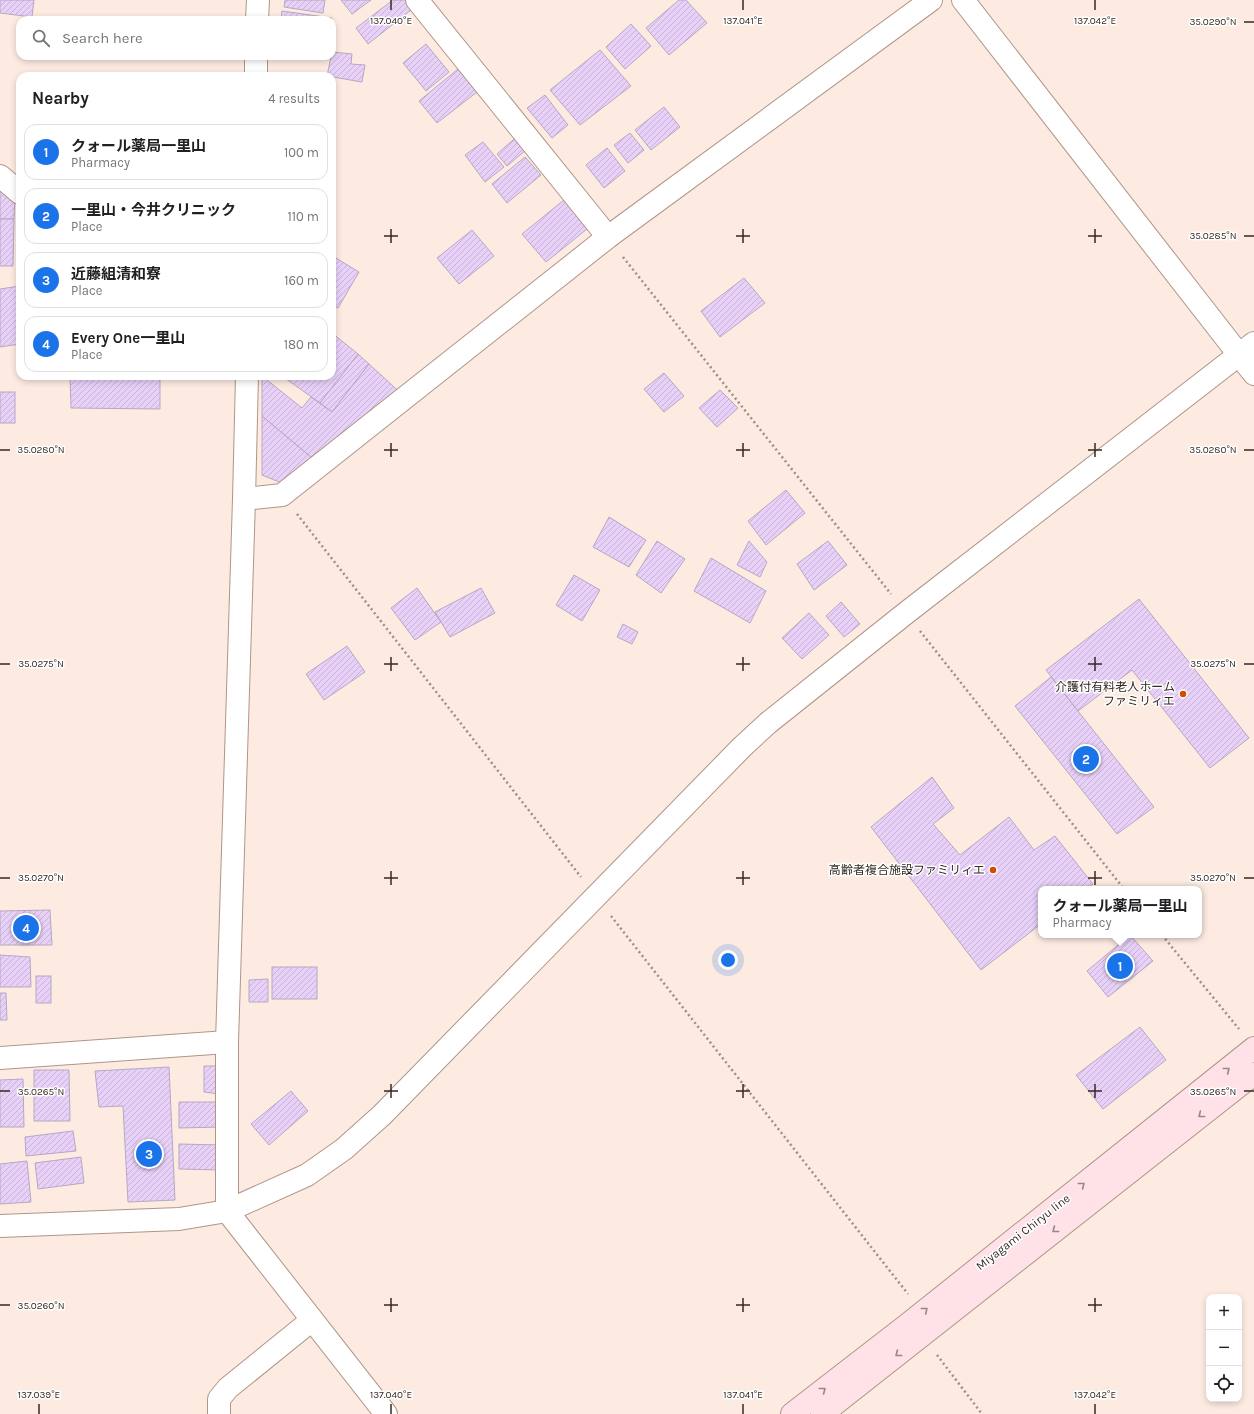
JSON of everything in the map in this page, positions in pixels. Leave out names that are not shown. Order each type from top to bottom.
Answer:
[{"type":"main road","name":"Miyagami Chiryu line","points":[[792,1414],[907,1325],[1249,1041]]},
{"type":"main road","name":"Miyagami Chiryu line","points":[[822,1414],[1254,1074]]},
{"type":"street","points":[[257,16],[258,0]]},
{"type":"street","points":[[417,0],[608,237]]},
{"type":"street","points":[[244,499],[282,494],[608,237],[931,0]]},
{"type":"street","points":[[963,0],[1247,349],[1254,374]]},
{"type":"street","points":[[256,60],[256,72]]},
{"type":"street","points":[[0,176],[16,189]]},
{"type":"street","points":[[0,1226],[179,1219],[227,1211],[307,1175],[344,1149],[382,1115],[742,747],[768,723],[1247,349]]},
{"type":"street","points":[[247,380],[227,1042],[227,1211],[386,1414]]},
{"type":"street","points":[[0,1058],[227,1042]]},
{"type":"street","points":[[219,1414],[219,1399],[228,1388],[312,1320]]},
{"type":"path","points":[[608,237],[1122,886]]},
{"type":"path","points":[[1164,938],[1249,1041]]},
{"type":"path","points":[[922,1336],[982,1414]]},
{"type":"building","points":[[0,0],[34,0],[32,16],[0,13]]},
{"type":"building","points":[[285,0],[325,0],[323,13],[284,7]]},
{"type":"building","points":[[341,0],[371,0],[352,14]]},
{"type":"building","points":[[393,0],[412,0],[416,6],[368,44],[356,28]]},
{"type":"building","points":[[679,0],[686,0],[707,23],[669,55],[646,28]]},
{"type":"building","points":[[282,11],[318,16],[281,16]]},
{"type":"building","points":[[631,24],[651,46],[625,69],[606,47]]},
{"type":"building","points":[[426,44],[449,72],[426,91],[403,63]]},
{"type":"building","points":[[600,50],[631,86],[580,125],[550,90]]},
{"type":"building","points":[[336,52],[352,54],[351,64],[365,65],[362,82],[336,78],[336,72],[328,72],[330,60],[336,60]]},
{"type":"building","points":[[458,69],[477,92],[437,123],[419,101]]},
{"type":"building","points":[[545,95],[568,125],[552,138],[527,108]]},
{"type":"building","points":[[664,107],[680,127],[651,150],[635,130]]},
{"type":"building","points":[[521,133],[532,145],[507,166],[497,154]]},
{"type":"building","points":[[630,133],[644,150],[628,163],[614,145]]},
{"type":"building","points":[[483,142],[504,167],[485,182],[465,155]]},
{"type":"building","points":[[607,148],[625,171],[604,188],[586,165]]},
{"type":"building","points":[[525,157],[541,175],[507,203],[492,184]]},
{"type":"building","points":[[0,186],[15,198],[14,219],[0,219]]},
{"type":"building","points":[[564,200],[587,229],[546,262],[522,234]]},
{"type":"building","points":[[0,219],[14,219],[13,266],[0,266]]},
{"type":"building","points":[[472,230],[494,256],[459,284],[437,258]]},
{"type":"building","points":[[336,258],[359,272],[338,308],[336,307]]},
{"type":"building","points":[[744,278],[765,303],[720,337],[701,311]]},
{"type":"building","points":[[16,287],[16,345],[0,347],[0,289]]},
{"type":"building","points":[[336,336],[358,354],[320,403],[288,380],[336,380]]},
{"type":"building","points":[[358,354],[369,364],[332,412],[320,403]]},
{"type":"building","points":[[369,364],[405,397],[318,463],[262,416],[262,380],[267,380],[302,408],[311,397],[332,412]]},
{"type":"building","points":[[664,373],[684,396],[664,412],[644,389]]},
{"type":"building","points":[[70,380],[160,380],[160,409],[71,408]]},
{"type":"building","points":[[720,390],[738,408],[717,427],[699,408]]},
{"type":"building","points":[[0,392],[15,392],[15,423],[0,423]]},
{"type":"building","points":[[262,416],[318,463],[289,486],[262,475]]},
{"type":"building","points":[[786,490],[805,513],[766,545],[748,521]]},
{"type":"building","points":[[609,517],[646,540],[629,567],[593,547]]},
{"type":"building","points":[[657,541],[685,559],[661,593],[636,575]]},
{"type":"building","points":[[749,541],[767,562],[760,577],[737,565]]},
{"type":"building","points":[[828,541],[847,565],[814,590],[797,564]]},
{"type":"building","points":[[711,558],[766,591],[750,623],[694,591]]},
{"type":"building","points":[[574,575],[600,590],[582,621],[556,605]]},
{"type":"building","points":[[417,588],[441,622],[415,640],[391,608]]},
{"type":"building","points":[[481,588],[495,613],[450,637],[435,612]]},
{"type":"building","name":"介護付有料老人ホーム ファミリィエ","points":[[1139,599],[1249,738],[1210,768],[1132,670],[1078,711],[1046,670]]},
{"type":"building","points":[[841,602],[860,624],[844,637],[826,616]]},
{"type":"building","points":[[809,613],[829,635],[802,659],[782,638]]},
{"type":"building","points":[[623,624],[638,632],[632,644],[617,637]]},
{"type":"building","points":[[347,646],[365,672],[324,700],[306,674]]},
{"type":"building","points":[[1051,677],[1154,807],[1117,834],[1015,706]]},
{"type":"building","name":"高齢者複合施設ファミリィエ","points":[[932,777],[954,808],[933,824],[960,855],[1009,817],[1034,850],[1055,836],[1093,884],[1091,886],[1038,886],[1038,926],[981,970],[871,827]]},
{"type":"building","points":[[50,910],[52,945],[0,945],[0,911]]},
{"type":"building","points":[[1126,938],[1133,938],[1153,961],[1108,997],[1087,971]]},
{"type":"building","points":[[0,955],[30,957],[31,987],[0,987]]},
{"type":"building","points":[[272,967],[317,967],[317,999],[272,999]]},
{"type":"building","points":[[36,976],[51,976],[51,1003],[36,1003]]},
{"type":"building","points":[[268,979],[268,1002],[249,1002],[249,980]]},
{"type":"building","points":[[0,993],[6,993],[7,1020],[0,1020]]},
{"type":"building","points":[[1140,1027],[1166,1060],[1103,1109],[1076,1075]]},
{"type":"building","points":[[204,1066],[220,1066],[220,1094],[204,1092]]},
{"type":"building","points":[[169,1067],[175,1200],[128,1202],[123,1106],[99,1107],[95,1071]]},
{"type":"building","points":[[34,1070],[69,1070],[70,1121],[34,1121]]},
{"type":"building","points":[[23,1079],[24,1127],[0,1127],[0,1080]]},
{"type":"building","points":[[291,1091],[308,1111],[269,1145],[251,1124]]},
{"type":"building","points":[[179,1102],[220,1102],[221,1127],[179,1128]]},
{"type":"building","points":[[73,1131],[76,1151],[26,1156],[25,1137]]},
{"type":"building","points":[[179,1144],[222,1145],[222,1170],[179,1169]]},
{"type":"building","points":[[81,1157],[84,1183],[38,1189],[35,1163]]},
{"type":"building","points":[[27,1161],[31,1202],[0,1204],[0,1164]]},
{"type":"place","name":"介護付有料老人ホーム ファミリィエ","points":[[1183,694]]},
{"type":"place","name":"一里山・今井クリニック","points":[[1086,759]]},
{"type":"place","name":"高齢者複合施設ファミリィエ","points":[[993,870]]},
{"type":"place","name":"Every One一里山","points":[[26,928]]},
{"type":"place","name":"クォール薬局一里山","points":[[1120,966]]},
{"type":"place","name":"近藤組清和寮","points":[[149,1154]]}]
